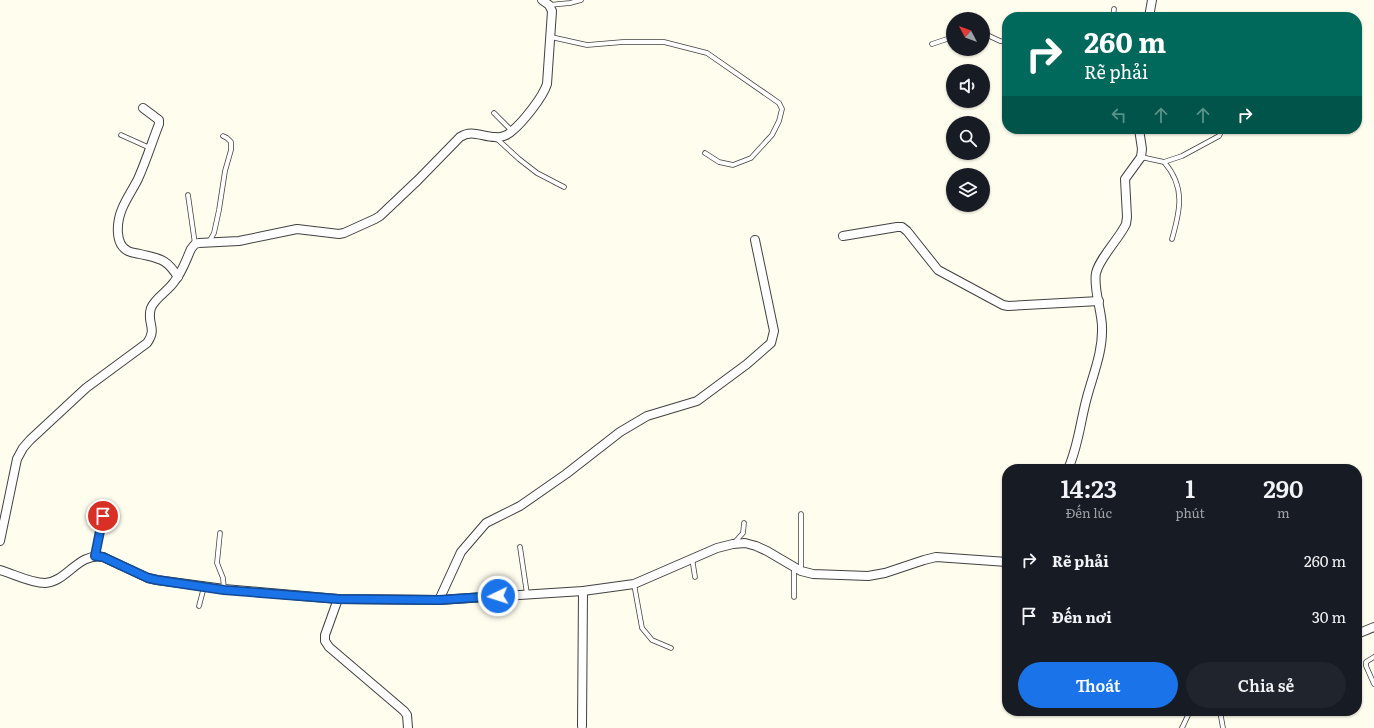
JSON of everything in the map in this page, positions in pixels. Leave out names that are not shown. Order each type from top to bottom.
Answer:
[{"type":"street","points":[[1150,12],[1152,0]]},
{"type":"street","points":[[0,541],[17,459],[23,448],[86,388],[147,343],[153,332],[149,316],[152,307],[174,283],[195,244],[239,241],[297,229],[339,234],[344,233],[380,216],[460,137],[472,132],[503,137],[512,131],[541,98],[547,84],[552,11],[546,2]]},
{"type":"street","points":[[143,108],[159,120],[159,124],[138,179],[122,208],[119,222],[119,241],[122,247],[129,252],[165,261],[171,266],[178,277]]},
{"type":"street","points":[[1070,464],[1076,450],[1086,401],[1098,359],[1102,338],[1096,274],[1100,264],[1126,224],[1125,179],[1141,157],[1142,149],[1140,134]]},
{"type":"street","points":[[843,236],[897,227],[902,228],[938,270],[1003,305],[1008,306],[1098,301]]},
{"type":"street","points":[[439,600],[461,552],[486,523],[520,506],[566,474],[620,432],[647,416],[697,401],[747,364],[771,343],[774,331],[755,240]]},
{"type":"street","points":[[0,570],[35,582],[46,583],[56,580],[87,558],[95,556],[103,557],[148,578],[224,590],[338,599],[439,600],[582,591],[634,584],[717,548],[745,543],[756,546],[797,569],[813,574],[868,576],[885,573],[936,557],[1002,562]]},
{"type":"street","points":[[582,591],[582,726]]},
{"type":"street","points":[[338,599],[325,634],[325,641],[329,647],[404,711],[407,716],[408,728]]},
{"type":"street","points":[[1362,632],[1374,626]]},
{"type":"lane","points":[[546,2],[570,3],[581,0]]},
{"type":"lane","points":[[990,36],[1002,41]]},
{"type":"lane","points":[[550,37],[587,45],[622,42],[664,42],[707,53],[779,103],[782,110],[772,135],[751,158],[734,165],[719,162],[706,153]]},
{"type":"lane","points":[[932,44],[946,39]]},
{"type":"lane","points":[[494,113],[512,131]]},
{"type":"lane","points":[[1141,157],[1164,162],[1182,156],[1219,136],[1220,134]]},
{"type":"lane","points":[[121,135],[150,148]]},
{"type":"lane","points":[[209,242],[214,233],[225,171],[231,150],[231,142],[223,136]]},
{"type":"lane","points":[[496,137],[536,173],[564,187]]},
{"type":"lane","points":[[1164,162],[1175,177],[1180,195],[1179,214],[1172,240]]},
{"type":"lane","points":[[188,195],[195,244]]},
{"type":"lane","points":[[95,556],[105,502]]},
{"type":"lane","points":[[794,597],[801,514]]},
{"type":"lane","points":[[733,544],[743,533],[744,523]]},
{"type":"lane","points":[[220,533],[217,563],[223,578],[224,590]]},
{"type":"lane","points":[[520,547],[528,595]]},
{"type":"lane","points":[[692,558],[695,577]]},
{"type":"lane","points":[[634,584],[642,628],[652,640],[671,648]]},
{"type":"lane","points":[[199,606],[204,587]]},
{"type":"lane","points":[[1374,657],[1366,662],[1366,666],[1374,684]]},
{"type":"lane","points":[[1182,728],[1188,716]]},
{"type":"lane","points":[[1221,716],[1223,728]]},
{"type":"route","points":[[103,516],[95,556],[103,557],[148,578],[157,580],[224,590],[338,599],[439,600],[498,596]]}]
